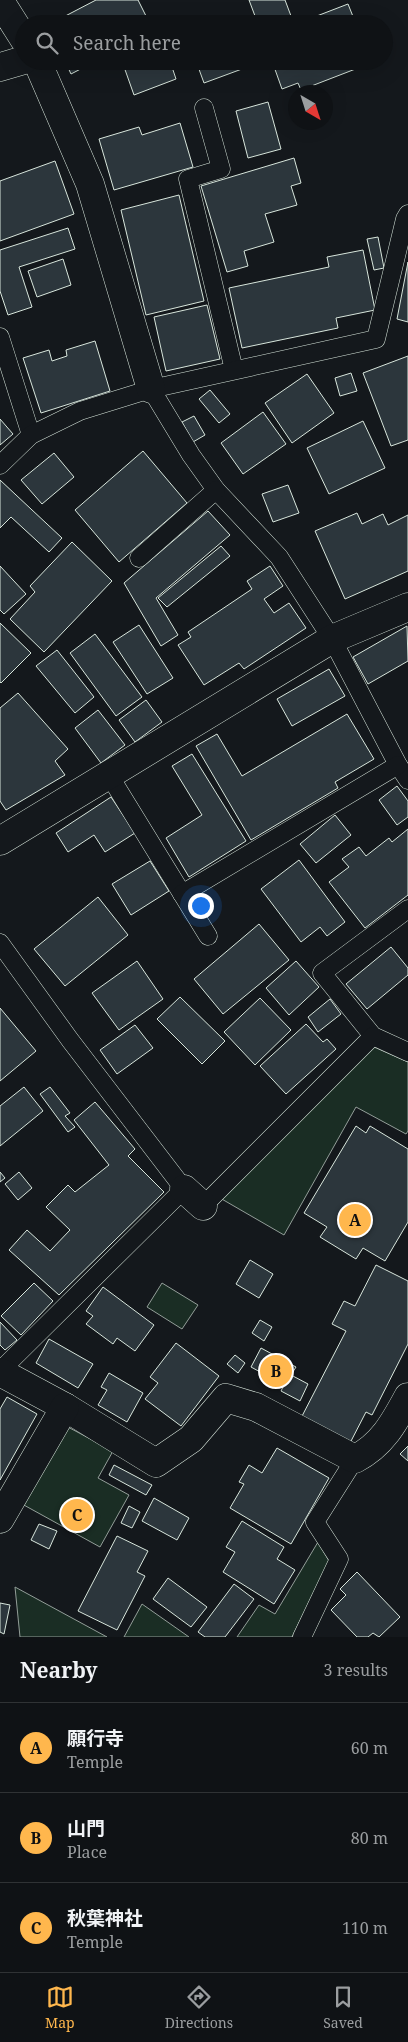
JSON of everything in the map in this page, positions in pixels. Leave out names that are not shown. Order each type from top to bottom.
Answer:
[{"type":"street","points":[[0,2],[15,25]]},
{"type":"street","points":[[0,67],[15,63]]},
{"type":"street","points":[[41,70],[90,184],[151,389]]},
{"type":"street","points":[[0,841],[332,639],[408,607]]},
{"type":"street","points":[[0,1372],[65,1406],[156,1463],[191,1439],[226,1398],[256,1407],[355,1459],[370,1451],[392,1426],[408,1397]]},
{"type":"street","points":[[0,1519],[65,1406]]},
{"type":"lane","points":[[204,108],[221,169],[188,179],[234,370]]},
{"type":"lane","points":[[0,465],[31,435],[80,411],[151,389],[376,338],[405,219],[408,214]]},
{"type":"lane","points":[[0,337],[31,435]]},
{"type":"lane","points":[[151,389],[191,455],[216,490],[279,557],[332,639],[398,765],[408,780]]},
{"type":"lane","points":[[139,558],[216,490]]},
{"type":"lane","points":[[182,894],[398,765]]},
{"type":"lane","points":[[109,775],[208,936]]},
{"type":"lane","points":[[408,909],[322,973],[373,1036],[408,1052]]},
{"type":"lane","points":[[0,943],[70,1040],[193,1198]]},
{"type":"lane","points":[[0,1372],[373,1036]]},
{"type":"lane","points":[[302,1637],[339,1559],[315,1522],[355,1459]]},
{"type":"green space","points":[[374,1047],[408,1062],[408,1131],[406,1134],[356,1107],[284,1235],[220,1198]]},
{"type":"green space","points":[[162,1283],[198,1305],[182,1329],[147,1307]]},
{"type":"green space","points":[[66,1426],[113,1451],[98,1478],[129,1495],[100,1547],[22,1504]]},
{"type":"green space","points":[[318,1542],[329,1561],[292,1637],[237,1637],[259,1605],[275,1614]]},
{"type":"green space","points":[[15,1587],[107,1637],[20,1637]]},
{"type":"green space","points":[[142,1604],[189,1637],[124,1637]]},
{"type":"building","points":[[96,0],[138,0],[146,15],[67,15]]},
{"type":"building","points":[[249,0],[285,0],[291,15],[255,15]]},
{"type":"building","points":[[348,4],[352,15],[319,15]]},
{"type":"building","points":[[69,70],[79,70],[71,74]]},
{"type":"building","points":[[125,70],[173,70],[176,79],[134,95]]},
{"type":"building","points":[[199,70],[239,70],[204,83]]},
{"type":"building","points":[[275,70],[353,70],[314,85],[299,85],[298,83],[288,85],[282,89]]},
{"type":"building","points":[[268,102],[281,149],[248,158],[236,111]]},
{"type":"building","points":[[180,123],[193,167],[114,190],[99,139],[139,127],[142,135]]},
{"type":"building","points":[[294,158],[301,183],[291,186],[297,205],[265,214],[274,242],[244,251],[248,266],[227,272],[201,186]]},
{"type":"building","points":[[55,161],[74,214],[0,241],[0,181]]},
{"type":"building","points":[[179,195],[204,301],[146,315],[121,210]]},
{"type":"building","points":[[68,228],[75,249],[19,267],[32,307],[8,315],[0,291],[0,250]]},
{"type":"building","points":[[378,237],[384,268],[374,270],[367,239]]},
{"type":"building","points":[[363,250],[375,310],[336,318],[338,328],[242,348],[229,288],[329,267],[327,257]]},
{"type":"building","points":[[63,259],[71,285],[37,297],[28,271]]},
{"type":"building","points":[[408,262],[408,322],[397,319]]},
{"type":"building","points":[[207,305],[220,359],[166,371],[154,317]]},
{"type":"building","points":[[95,341],[110,391],[41,413],[23,358],[49,350],[52,361],[67,356],[66,350]]},
{"type":"building","points":[[408,356],[408,440],[391,446],[363,373]]},
{"type":"building","points":[[351,373],[357,391],[340,396],[335,378]]},
{"type":"building","points":[[307,374],[334,413],[292,443],[265,403]]},
{"type":"building","points":[[210,390],[230,414],[219,423],[199,399]]},
{"type":"building","points":[[263,412],[286,444],[243,474],[221,443]]},
{"type":"building","points":[[194,416],[205,435],[193,442],[182,422]]},
{"type":"building","points":[[0,419],[13,434],[0,445]]},
{"type":"building","points":[[363,421],[385,468],[329,494],[307,448]]},
{"type":"building","points":[[143,451],[187,503],[119,562],[75,510]]},
{"type":"building","points":[[54,453],[74,477],[42,504],[21,480]]},
{"type":"building","points":[[0,480],[62,538],[49,552],[11,517],[0,528]]},
{"type":"building","points":[[288,485],[299,513],[273,522],[262,494]]},
{"type":"building","points":[[208,511],[230,535],[156,598],[178,635],[161,646],[124,583]]},
{"type":"building","points":[[357,513],[362,524],[383,514],[388,525],[408,515],[408,571],[345,599],[315,531]]},
{"type":"building","points":[[72,542],[112,581],[44,652],[10,619],[35,592],[30,586]]},
{"type":"building","points":[[221,546],[230,556],[167,607],[158,598]]},
{"type":"building","points":[[0,566],[26,594],[4,614],[0,610]]},
{"type":"building","points":[[270,566],[283,586],[264,599],[274,613],[289,603],[306,628],[244,669],[239,663],[204,685],[178,645],[191,637],[188,632],[252,589],[247,581]]},
{"type":"building","points":[[0,623],[31,653],[1,683],[0,682]]},
{"type":"building","points":[[139,625],[173,678],[147,694],[113,642]]},
{"type":"building","points":[[407,626],[408,661],[368,684],[353,657]]},
{"type":"building","points":[[95,634],[142,697],[116,716],[70,653]]},
{"type":"building","points":[[57,650],[94,697],[75,713],[36,666]]},
{"type":"building","points":[[329,669],[345,696],[292,726],[277,699]]},
{"type":"building","points":[[18,693],[68,749],[55,761],[65,775],[6,810],[0,801],[0,708]]},
{"type":"building","points":[[146,700],[162,722],[135,742],[119,720]]},
{"type":"building","points":[[98,710],[125,745],[101,763],[75,728]]},
{"type":"building","points":[[347,714],[374,759],[335,782],[338,788],[251,840],[196,746],[217,734],[242,776]]},
{"type":"building","points":[[192,754],[246,841],[189,877],[166,838],[202,815],[172,766]]},
{"type":"building","points":[[397,786],[408,801],[408,817],[397,825],[379,800]]},
{"type":"building","points":[[111,797],[135,833],[105,852],[94,835],[68,852],[56,833]]},
{"type":"building","points":[[335,815],[351,835],[316,863],[300,844]]},
{"type":"building","points":[[408,829],[408,895],[365,928],[329,882],[349,867],[342,859],[359,847],[366,856],[389,838],[392,842]]},
{"type":"building","points":[[299,860],[345,922],[327,936],[320,927],[301,942],[261,889]]},
{"type":"building","points":[[150,861],[169,891],[131,915],[112,884]]},
{"type":"building","points":[[98,897],[128,935],[65,986],[34,949]]},
{"type":"building","points":[[259,924],[289,960],[223,1014],[194,979]]},
{"type":"building","points":[[391,947],[408,968],[408,975],[367,1009],[346,984]]},
{"type":"building","points":[[137,961],[163,999],[119,1030],[92,993]]},
{"type":"building","points":[[296,961],[319,987],[289,1015],[266,988]]},
{"type":"building","points":[[180,997],[225,1041],[202,1064],[157,1019]]},
{"type":"building","points":[[260,998],[291,1030],[255,1065],[224,1032]]},
{"type":"building","points":[[330,999],[341,1014],[318,1032],[308,1017]]},
{"type":"building","points":[[0,1008],[36,1051],[0,1081]]},
{"type":"building","points":[[306,1024],[323,1042],[327,1039],[336,1049],[286,1094],[260,1066]]},
{"type":"building","points":[[135,1025],[153,1048],[117,1074],[100,1050]]},
{"type":"building","points":[[24,1087],[43,1111],[0,1146],[0,1106]]},
{"type":"building","points":[[50,1087],[70,1113],[65,1116],[75,1127],[68,1132],[40,1094]]},
{"type":"building","points":[[95,1102],[135,1149],[128,1156],[164,1192],[59,1295],[9,1250],[27,1230],[50,1251],[70,1230],[46,1207],[68,1185],[75,1192],[109,1165],[74,1120]]},
{"type":"building","points":[[356,1126],[366,1133],[370,1126],[408,1149],[408,1222],[385,1261],[363,1248],[356,1259],[320,1237],[327,1227],[304,1213]]},
{"type":"building","points":[[0,1172],[5,1178],[0,1182]]},
{"type":"building","points":[[19,1172],[32,1188],[18,1200],[5,1184]]},
{"type":"building","points":[[250,1260],[273,1274],[259,1298],[236,1284]]},
{"type":"building","points":[[376,1265],[408,1281],[408,1344],[372,1415],[366,1412],[349,1445],[300,1420],[346,1331],[332,1324],[344,1301],[355,1306]]},
{"type":"building","points":[[34,1283],[53,1301],[21,1335],[1,1316]]},
{"type":"building","points":[[103,1287],[154,1325],[135,1351],[117,1338],[113,1344],[86,1324],[93,1316],[86,1311]]},
{"type":"building","points":[[260,1320],[272,1327],[264,1341],[252,1333]]},
{"type":"building","points":[[0,1322],[17,1340],[5,1350],[0,1345]]},
{"type":"building","points":[[49,1339],[93,1364],[78,1388],[36,1363]]},
{"type":"building","points":[[176,1343],[219,1376],[181,1426],[145,1399],[158,1383],[150,1377]]},
{"type":"building","points":[[261,1348],[296,1367],[291,1375],[308,1384],[300,1401],[281,1391],[284,1385],[251,1367]]},
{"type":"building","points":[[235,1355],[245,1363],[238,1373],[227,1364]]},
{"type":"building","points":[[109,1373],[143,1393],[127,1422],[98,1405],[107,1390],[101,1387]]},
{"type":"building","points":[[7,1397],[37,1414],[0,1480],[0,1409]]},
{"type":"building","points":[[408,1446],[408,1461],[400,1454]]},
{"type":"building","points":[[277,1448],[329,1478],[291,1544],[230,1508],[244,1484],[239,1482],[249,1465],[262,1473]]},
{"type":"building","points":[[114,1465],[152,1485],[146,1495],[109,1475]]},
{"type":"building","points":[[154,1498],[189,1518],[177,1540],[142,1521]]},
{"type":"building","points":[[129,1506],[140,1512],[132,1528],[121,1523]]},
{"type":"building","points":[[242,1521],[284,1547],[277,1559],[295,1570],[274,1604],[223,1572],[235,1552],[226,1547]]},
{"type":"building","points":[[39,1524],[57,1531],[49,1549],[31,1540]]},
{"type":"building","points":[[117,1536],[148,1551],[137,1572],[145,1576],[117,1630],[78,1611]]},
{"type":"building","points":[[357,1572],[400,1617],[379,1637],[373,1633],[368,1637],[357,1637],[331,1610],[346,1595],[340,1589]]},
{"type":"building","points":[[168,1578],[207,1607],[191,1627],[153,1599]]},
{"type":"building","points":[[234,1584],[254,1599],[225,1637],[205,1637],[198,1632]]},
{"type":"building","points":[[0,1603],[10,1605],[4,1634],[0,1632]]},
{"type":"place","name":"願行寺","points":[[355,1220]]},
{"type":"place","name":"山門","points":[[276,1371]]},
{"type":"place","name":"秋葉神社","points":[[77,1515]]}]
